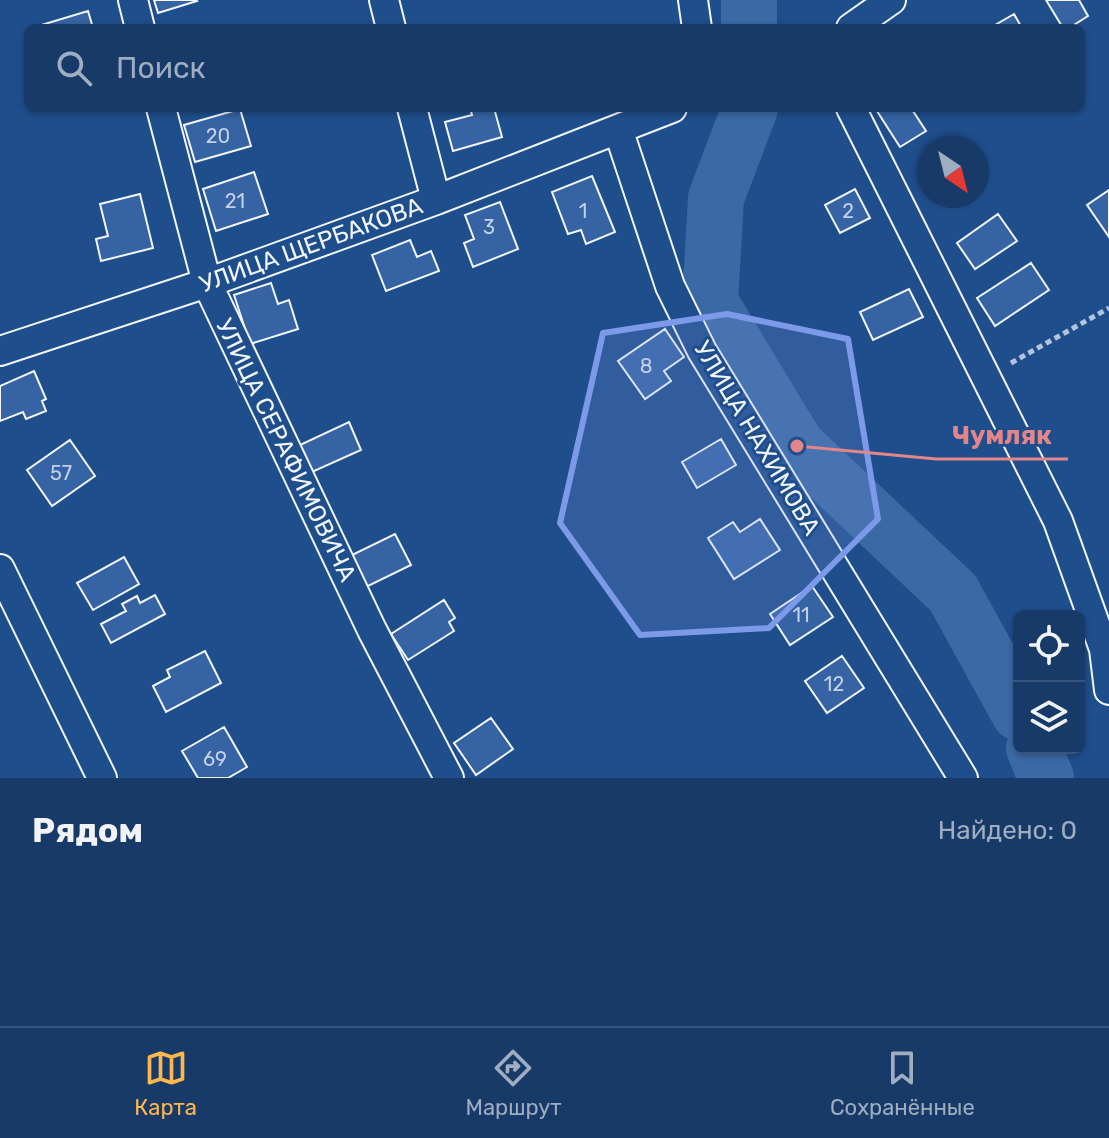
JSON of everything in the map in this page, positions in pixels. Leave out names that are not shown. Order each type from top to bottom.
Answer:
[{"type":"street","points":[[133,0],[139,24]]},
{"type":"street","points":[[384,0],[390,24]]},
{"type":"street","points":[[693,0],[696,24]]},
{"type":"street","points":[[857,24],[891,0]]},
{"type":"street","name":"УЛИЦА СЕРАФИМОВИЧА","points":[[162,112],[207,283],[372,630],[449,778]]},
{"type":"street","points":[[413,112],[436,200]]},
{"type":"street","points":[[618,129],[662,112]]},
{"type":"street","points":[[853,112],[1058,521],[1104,649],[1109,690]]},
{"type":"street","name":"УЛИЦА ЩЕРБАКОВА","points":[[0,351],[207,283],[436,200],[618,129]]},
{"type":"street","name":"УЛИЦА НАХИМОВА","points":[[618,129],[670,286],[702,351],[963,778]]},
{"type":"street","points":[[0,569],[102,778]]},
{"type":"path","points":[[986,377],[1109,308]]},
{"type":"highlighted area","points":[[727,314],[848,339],[878,519],[769,628],[640,635],[560,523],[603,333]]},
{"type":"building","points":[[154,0],[196,0],[197,1],[158,13]]},
{"type":"building","points":[[1046,0],[1079,0],[1088,16],[1075,24],[1061,24]]},
{"type":"building","points":[[88,11],[92,24],[45,24]]},
{"type":"building","points":[[1014,14],[1020,24],[997,24]]},
{"type":"building","points":[[230,112],[241,112],[251,146],[195,162],[184,125]]},
{"type":"building","points":[[471,112],[495,112],[502,137],[453,151],[445,122],[472,115]]},
{"type":"building","points":[[878,112],[914,112],[926,131],[900,147]]},
{"type":"building","points":[[254,172],[268,214],[216,231],[203,189]]},
{"type":"building","points":[[592,176],[615,232],[586,244],[581,230],[568,234],[552,192]]},
{"type":"building","points":[[855,189],[870,218],[840,233],[825,205]]},
{"type":"building","points":[[1109,190],[1109,237],[1087,205]]},
{"type":"building","points":[[140,194],[153,248],[101,261],[96,239],[108,236],[100,204]]},
{"type":"building","points":[[500,202],[518,249],[473,267],[464,243],[474,239],[465,215]]},
{"type":"building","points":[[998,214],[1017,241],[975,269],[957,243]]},
{"type":"building","points":[[410,240],[417,257],[431,251],[439,271],[386,291],[372,255]]},
{"type":"building","points":[[1031,263],[1049,290],[995,326],[977,298]]},
{"type":"building","points":[[271,283],[278,304],[289,300],[298,329],[250,344],[234,295]]},
{"type":"building","points":[[909,289],[923,317],[873,340],[860,312]]},
{"type":"building","points":[[665,329],[684,357],[664,371],[671,381],[645,399],[618,361]]},
{"type":"building","points":[[34,371],[46,399],[42,401],[46,411],[26,419],[23,412],[0,421],[0,386]]},
{"type":"building","points":[[349,422],[361,450],[312,472],[300,445]]},
{"type":"building","points":[[721,439],[736,465],[697,488],[682,462]]},
{"type":"building","points":[[70,440],[95,476],[52,506],[27,470]]},
{"type":"building","points":[[760,519],[780,550],[734,579],[708,538],[733,522],[740,532]]},
{"type":"building","points":[[395,534],[411,565],[366,587],[350,556]]},
{"type":"building","points":[[124,557],[139,584],[93,610],[77,583]]},
{"type":"building","points":[[812,586],[833,617],[790,645],[770,614]]},
{"type":"building","points":[[155,595],[165,614],[111,643],[101,624],[126,611],[122,604],[137,596],[140,603]]},
{"type":"building","points":[[444,600],[455,618],[449,622],[454,631],[408,660],[391,634]]},
{"type":"building","points":[[205,651],[221,683],[166,712],[153,686],[170,677],[167,670]]},
{"type":"building","points":[[842,656],[864,688],[827,713],[805,681]]},
{"type":"building","points":[[491,718],[513,749],[476,775],[454,743]]},
{"type":"building","points":[[224,727],[247,767],[228,778],[198,778],[182,751]]},
{"type":"waterway","points":[[749,0],[749,24]]},
{"type":"waterway","points":[[748,112],[716,198],[710,302],[797,446],[953,593],[1013,702]]},
{"type":"waterway","points":[[1036,754],[1046,778]]},
{"type":"place","name":"Чумляк","points":[[797,446]]}]
